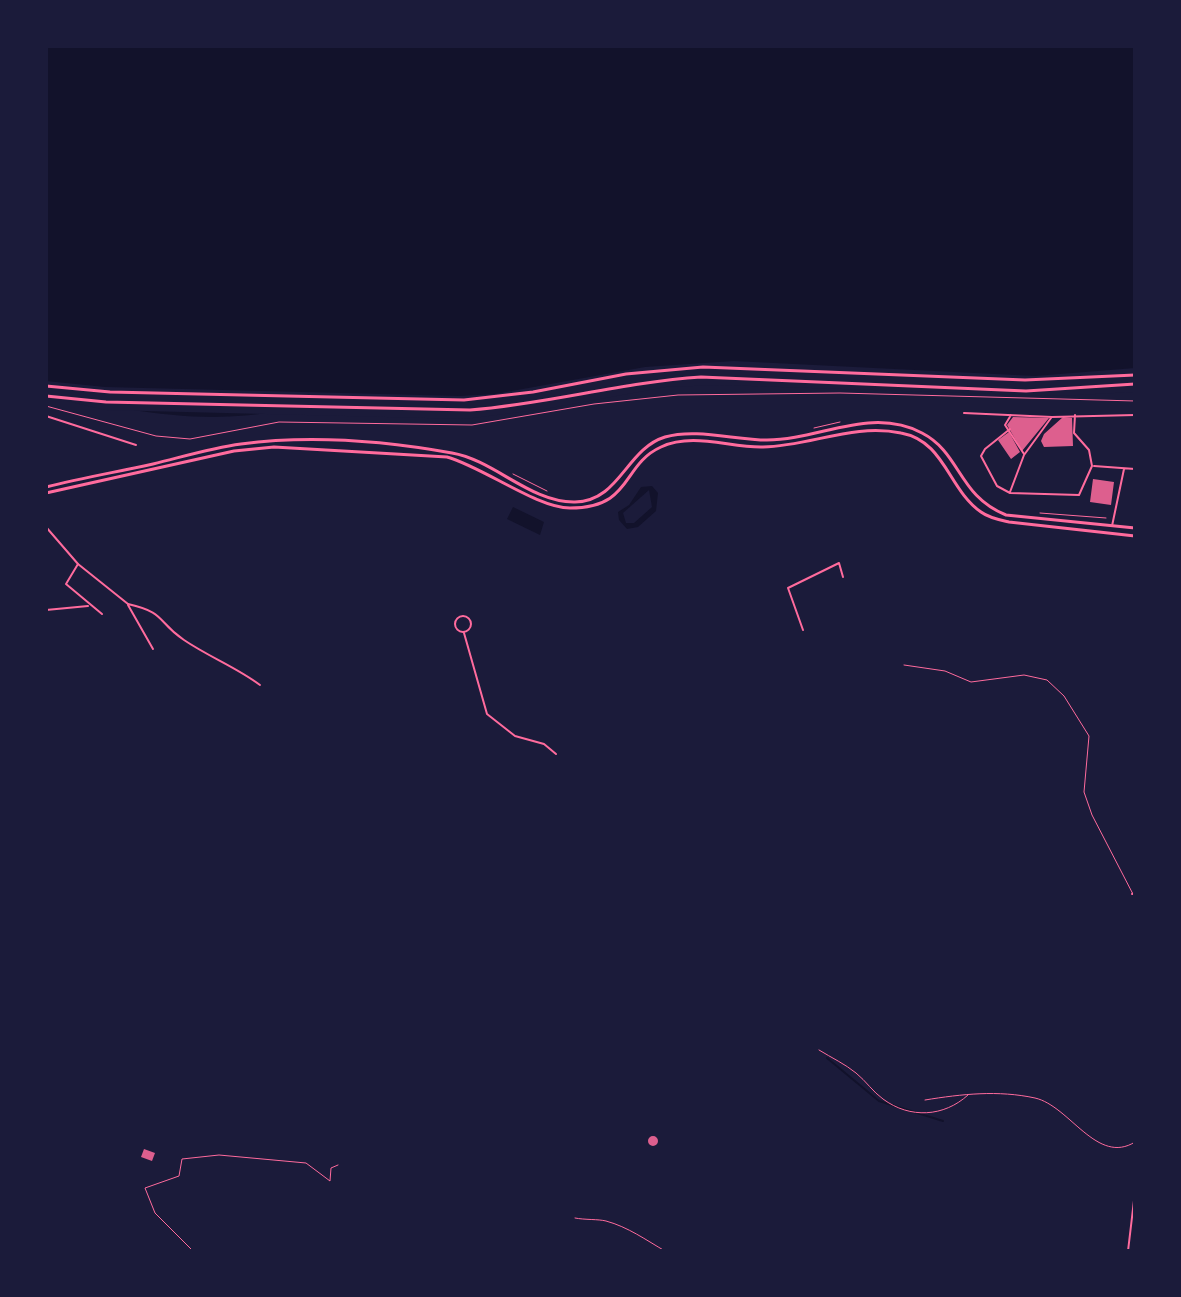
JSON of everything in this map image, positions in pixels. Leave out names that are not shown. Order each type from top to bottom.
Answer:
[{"type":"main road","points":[[46,386],[110,392],[429,400],[503,397],[626,374],[703,367],[1025,380],[1135,375]]},
{"type":"main road","points":[[46,396],[106,402],[430,410],[504,407],[638,383],[701,377],[1026,391],[1135,384]]},
{"type":"main road","points":[[46,487],[267,441],[318,441],[428,449],[469,457],[551,498],[575,502],[599,496],[608,490],[639,453],[665,437],[697,435],[769,440],[854,423],[886,424],[922,433],[940,446],[968,489],[990,509],[1006,515],[1135,528]]},
{"type":"main road","points":[[46,493],[234,451],[312,447],[447,457],[466,462],[551,504],[580,508],[616,495],[647,455],[676,442],[780,446],[852,431],[882,430],[921,440],[933,448],[969,501],[981,512],[1009,522],[1135,536]]},
{"type":"street","points":[[964,413],[1052,417],[1135,415]]},
{"type":"street","points":[[1011,415],[1005,425],[1024,455]]},
{"type":"street","points":[[1010,429],[981,456],[997,486],[1010,493],[1079,495],[1092,466],[1089,450],[1074,433],[1075,415]]},
{"type":"street","points":[[46,416],[136,445]]},
{"type":"street","points":[[1010,493],[1024,455],[1052,417]]},
{"type":"street","points":[[1092,466],[1135,469]]},
{"type":"street","points":[[1112,526],[1124,469]]},
{"type":"street","points":[[46,527],[78,564],[128,604],[153,649]]},
{"type":"street","points":[[803,630],[788,588],[839,563],[843,577]]},
{"type":"street","points":[[78,564],[66,584],[88,606],[102,614]]},
{"type":"street","points":[[128,604],[154,610],[183,640],[236,666],[260,685]]},
{"type":"street","points":[[46,610],[88,606]]},
{"type":"street","points":[[464,633],[472,625],[465,616],[455,621],[459,631],[464,633],[487,714],[515,736],[544,744],[556,754]]},
{"type":"street","points":[[904,665],[945,671],[971,682],[999,677],[1047,680],[1064,696],[1089,736],[1084,792],[1088,804],[1135,898]]},
{"type":"street","points":[[819,1050],[853,1071],[887,1102],[921,1113],[945,1111],[970,1093]]},
{"type":"street","points":[[925,1100],[999,1092],[1039,1099],[1076,1122],[1102,1147],[1118,1148],[1135,1142]]},
{"type":"street","points":[[1128,1251],[1135,1192]]},
{"type":"path","points":[[46,406],[156,436],[190,439],[279,422],[472,425],[620,400],[678,395],[826,392],[1135,401]]},
{"type":"path","points":[[809,429],[844,421]]},
{"type":"path","points":[[509,472],[550,492]]},
{"type":"path","points":[[1039,513],[1114,519]]},
{"type":"path","points":[[193,1251],[155,1213],[145,1188],[179,1176],[182,1159],[219,1155],[306,1163],[330,1181],[331,1168],[338,1165]]},
{"type":"path","points":[[575,1218],[590,1222],[603,1219],[665,1251]]},
{"type":"shaded area","points":[[46,46],[1135,46],[1135,390],[717,383],[220,417],[133,410],[46,392]]},
{"type":"shaded area","points":[[652,486],[658,493],[656,511],[638,527],[627,529],[619,520],[618,512],[629,505],[641,487]],"holes":[[[649,490],[652,507],[634,523],[626,523],[623,513]]]},
{"type":"shaded area","points":[[513,507],[544,522],[540,535],[507,519]]},
{"type":"pier","points":[[734,361],[1035,376],[1135,368],[1135,392],[1056,396],[720,385],[666,387],[545,409],[465,419],[105,410],[46,396],[46,381],[105,387],[460,396],[495,394],[645,367]]},
{"type":"building","points":[[1013,417],[1049,418],[1022,451],[1007,425]]},
{"type":"building","points":[[1063,417],[1072,418],[1073,446],[1044,447],[1041,441],[1044,434]]},
{"type":"building","points":[[1009,432],[1020,452],[1011,459],[998,440]]},
{"type":"building","points":[[1093,479],[1114,482],[1111,505],[1090,502]]},
{"type":"building","points":[[653,1136],[658,1141],[653,1146],[648,1141]]},
{"type":"building","points":[[144,1149],[155,1153],[152,1161],[141,1157]]},
{"type":"waterway","points":[[827,1058],[879,1101],[943,1121]]}]
